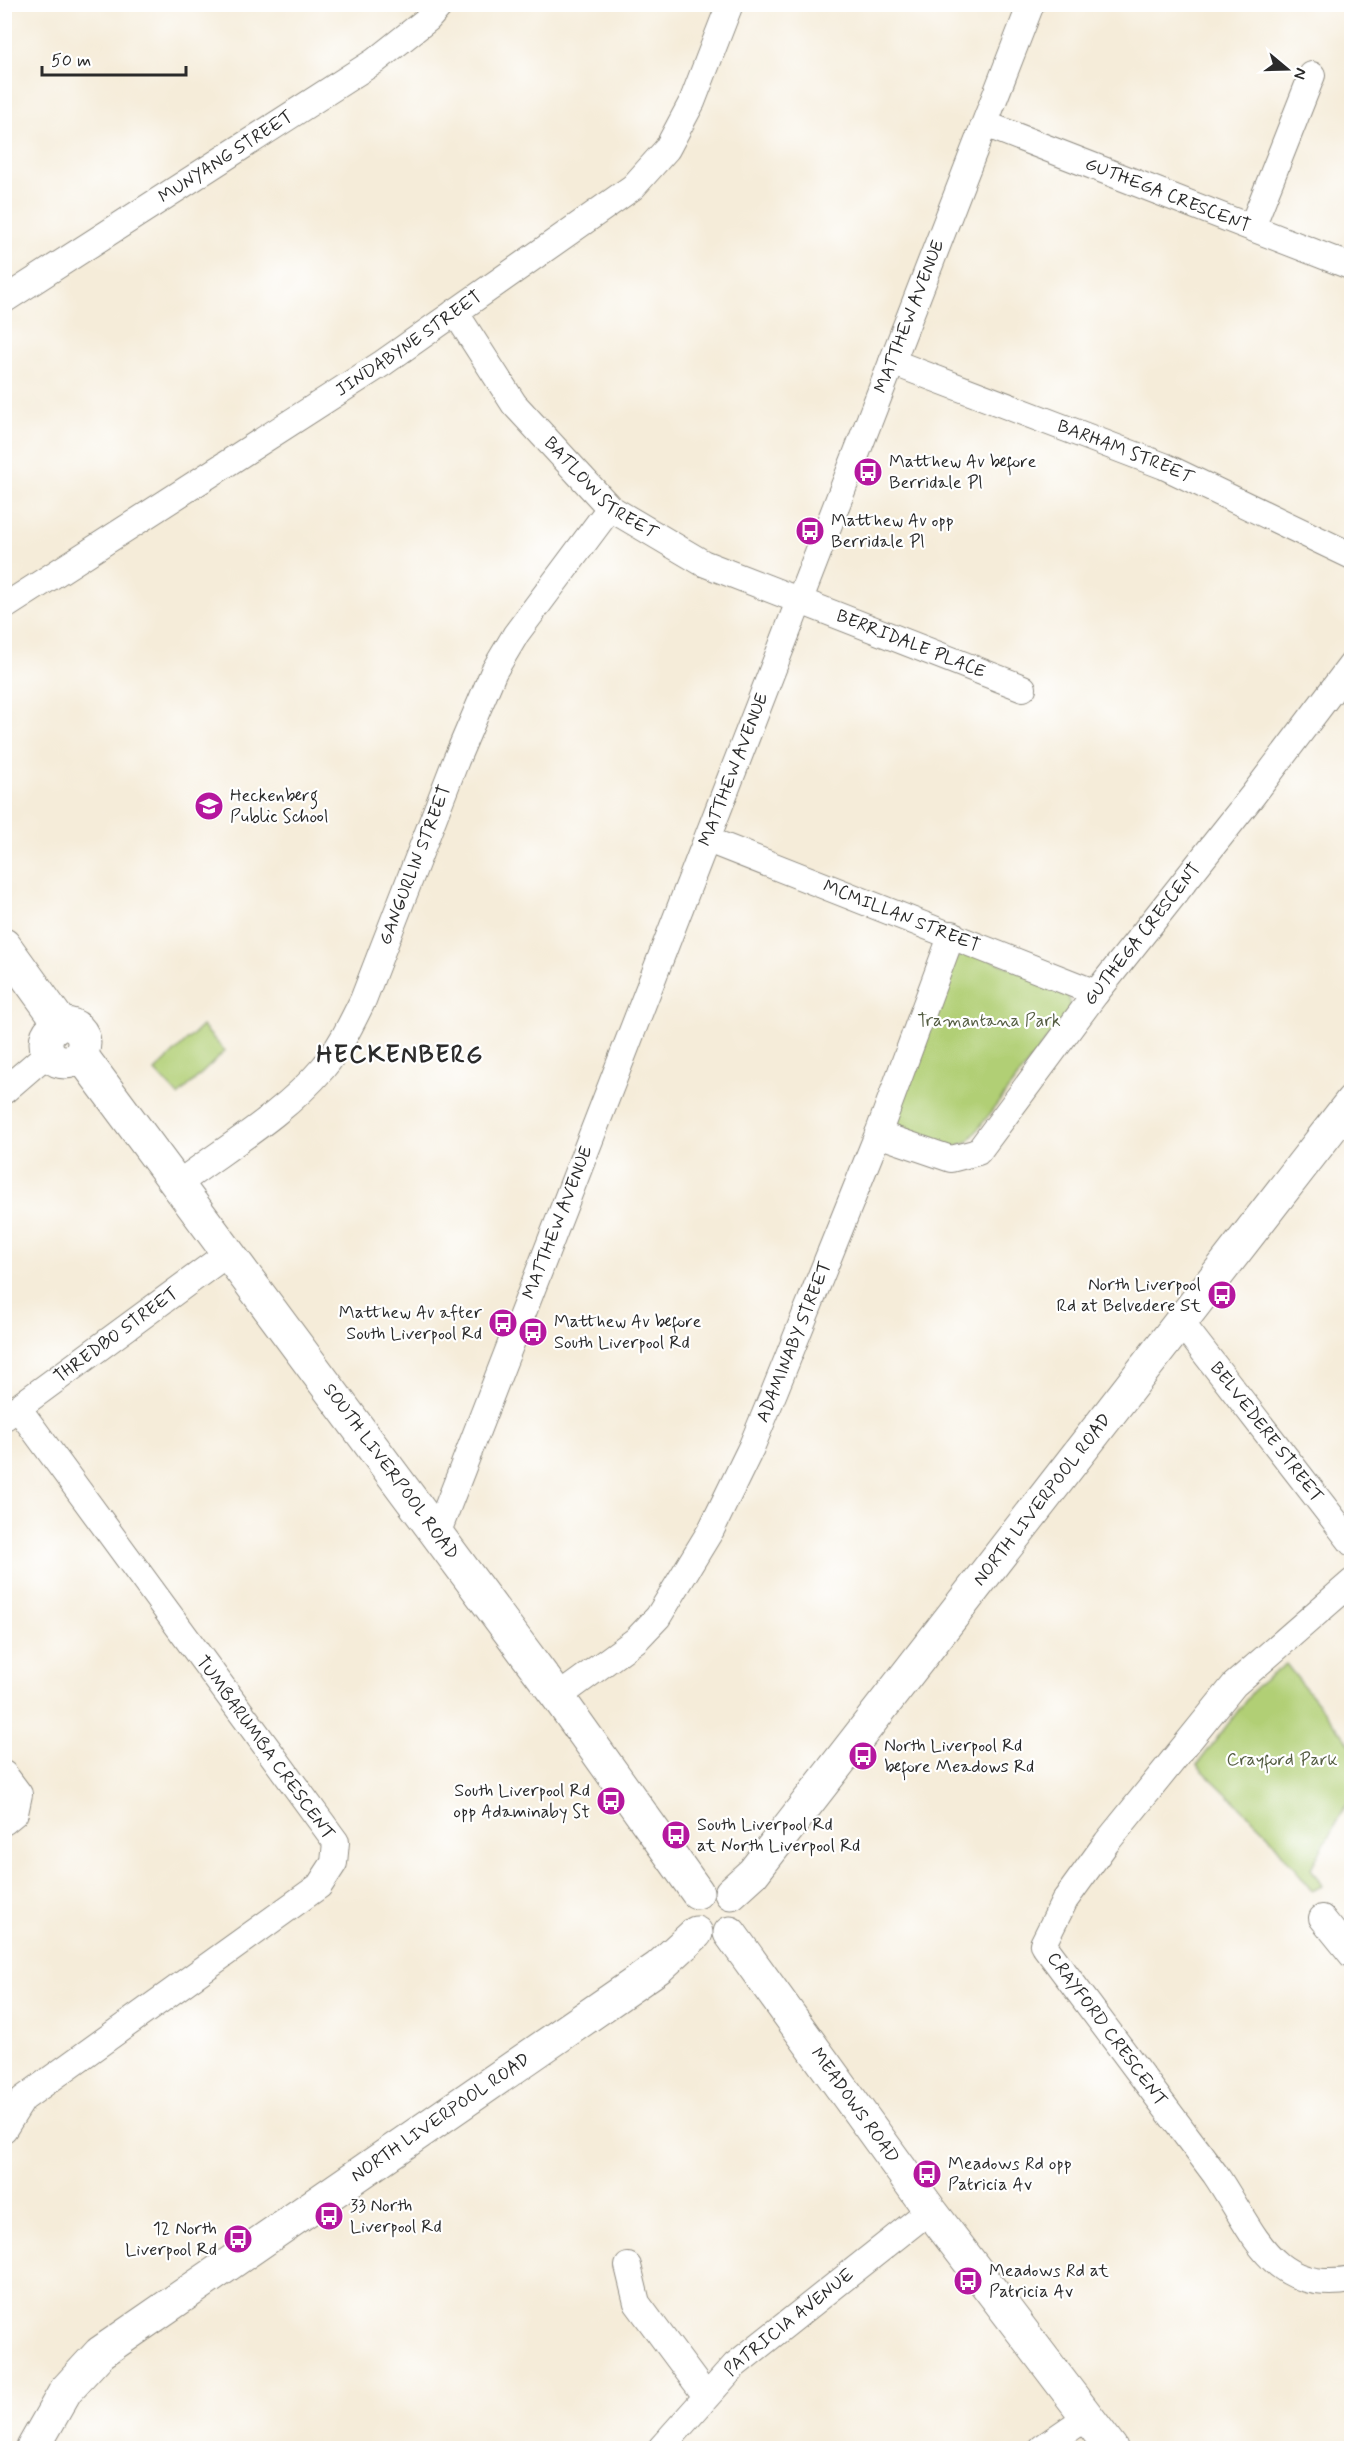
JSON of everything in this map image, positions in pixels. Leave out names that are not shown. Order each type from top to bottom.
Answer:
[{"type":"main road","points":[[4,945],[54,1039]]},
{"type":"main road","name":"SOUTH LIVERPOOL ROAD","points":[[54,1039],[68,1024],[80,1030],[85,1043],[81,1055],[558,1697],[697,1892]]},
{"type":"main road","name":"NORTH LIVERPOOL ROAD","points":[[731,1893],[753,1873],[1352,1101]]},
{"type":"main road","points":[[714,1887],[731,1893],[739,1906],[740,1915],[730,1934],[713,1940],[696,1933],[689,1923],[687,1914],[688,1905],[697,1892],[714,1887]]},
{"type":"main road","name":"NORTH LIVERPOOL ROAD","points":[[33,2448],[66,2390],[100,2353],[659,1967],[696,1933]]},
{"type":"main road","name":"MEADOWS ROAD","points":[[730,1934],[930,2210],[1111,2448]]},
{"type":"street","name":"MUNYANG STREET","points":[[4,300],[375,62],[428,19],[441,4]]},
{"type":"street","name":"JINDABYNE STREET","points":[[4,607],[383,363],[633,187],[667,149],[692,102],[730,4]]},
{"type":"street","name":"MATTHEW AVENUE","points":[[437,1534],[1031,4]]},
{"type":"street","points":[[1252,227],[1312,75]]},
{"type":"street","name":"GUTHEGA CRESCENT","points":[[985,124],[1352,267]]},
{"type":"street","name":"BATLOW STREET","points":[[455,312],[514,404],[610,508],[703,563],[799,601]]},
{"type":"street","name":"BARHAM STREET","points":[[892,362],[1164,466],[1352,556]]},
{"type":"street","name":"GANGURLIN STREET","points":[[178,1184],[293,1100],[324,1067],[346,1035],[363,1000],[456,760],[499,662],[516,634],[610,508]]},
{"type":"street","name":"BERRIDALE PLACE","points":[[799,601],[1023,688]]},
{"type":"street","name":"GUTHEGA CRESCENT","points":[[878,1134],[951,1159],[978,1152],[1096,993],[1245,805],[1352,664]]},
{"type":"street","name":"MCMILLAN STREET","points":[[708,840],[952,934],[1096,993]]},
{"type":"street","name":"ADAMINABY STREET","points":[[558,1697],[636,1640],[658,1617],[705,1539],[751,1448],[878,1134],[952,934]]},
{"type":"street","points":[[4,1090],[54,1039]]},
{"type":"street","name":"THREDBO STREET","points":[[11,1412],[228,1253]]},
{"type":"street","name":"BELVEDERE STREET","points":[[1180,1321],[1352,1543]]},
{"type":"street","name":"TUMBARUMBA CRESCENT","points":[[4,2129],[23,2099],[319,1886],[334,1863],[336,1842],[11,1412]]},
{"type":"street","name":"CRAYFORD CRESCENT","points":[[1352,1582],[1234,1685],[1107,1842],[1065,1900],[1043,1944],[1215,2174],[1238,2208],[1258,2246],[1281,2268],[1312,2281],[1332,2283],[1352,2280]]},
{"type":"street","points":[[4,1774],[19,1794],[15,1813],[4,1822]]},
{"type":"street","points":[[1322,1918],[1352,1955]]},
{"type":"street","name":"PATRICIA AVENUE","points":[[661,2448],[735,2365],[930,2210]]},
{"type":"street","points":[[628,2266],[637,2303],[706,2396]]},
{"type":"street","points":[[1042,2448],[1087,2417]]},
{"type":"green space","name":"Tramantana Park","points":[[977,954],[1068,991],[1070,1009],[969,1141],[952,1148],[902,1128],[897,1123],[894,1108],[951,963],[960,955]]},
{"type":"green space","points":[[202,1026],[225,1051],[178,1096],[155,1071]]},
{"type":"green space","name":"Crayford Park","points":[[1286,1664],[1351,1745],[1351,1796],[1311,1868],[1322,1886],[1312,1891],[1265,1831],[1197,1765],[1256,1687]]},
{"type":"place","name":"Matthew Av before Berridale Pl","points":[[868,472]]},
{"type":"place","name":"Matthew Av opp Berridale Pl","points":[[810,531]]},
{"type":"place","name":"Heckenberg Public School","points":[[209,806]]},
{"type":"place","name":"North Liverpool Rd at Belvedere St","points":[[1222,1295]]},
{"type":"place","name":"Matthew Av after South Liverpool Rd","points":[[503,1323]]},
{"type":"place","name":"Matthew Av before South Liverpool Rd","points":[[533,1332]]},
{"type":"place","name":"North Liverpool Rd before Meadows Rd","points":[[863,1756]]},
{"type":"place","name":"South Liverpool Rd opp Adaminaby St","points":[[611,1801]]},
{"type":"place","name":"South Liverpool Rd at North Liverpool Rd","points":[[676,1835]]},
{"type":"place","name":"Meadows Rd opp Patricia Av","points":[[927,2174]]},
{"type":"place","name":"33 North Liverpool Rd","points":[[329,2216]]},
{"type":"place","name":"12 North Liverpool Rd","points":[[238,2239]]},
{"type":"place","name":"Meadows Rd at Patricia Av","points":[[968,2281]]},
{"type":"district","name":"HECKENBERG","points":[[400,1055]]}]
